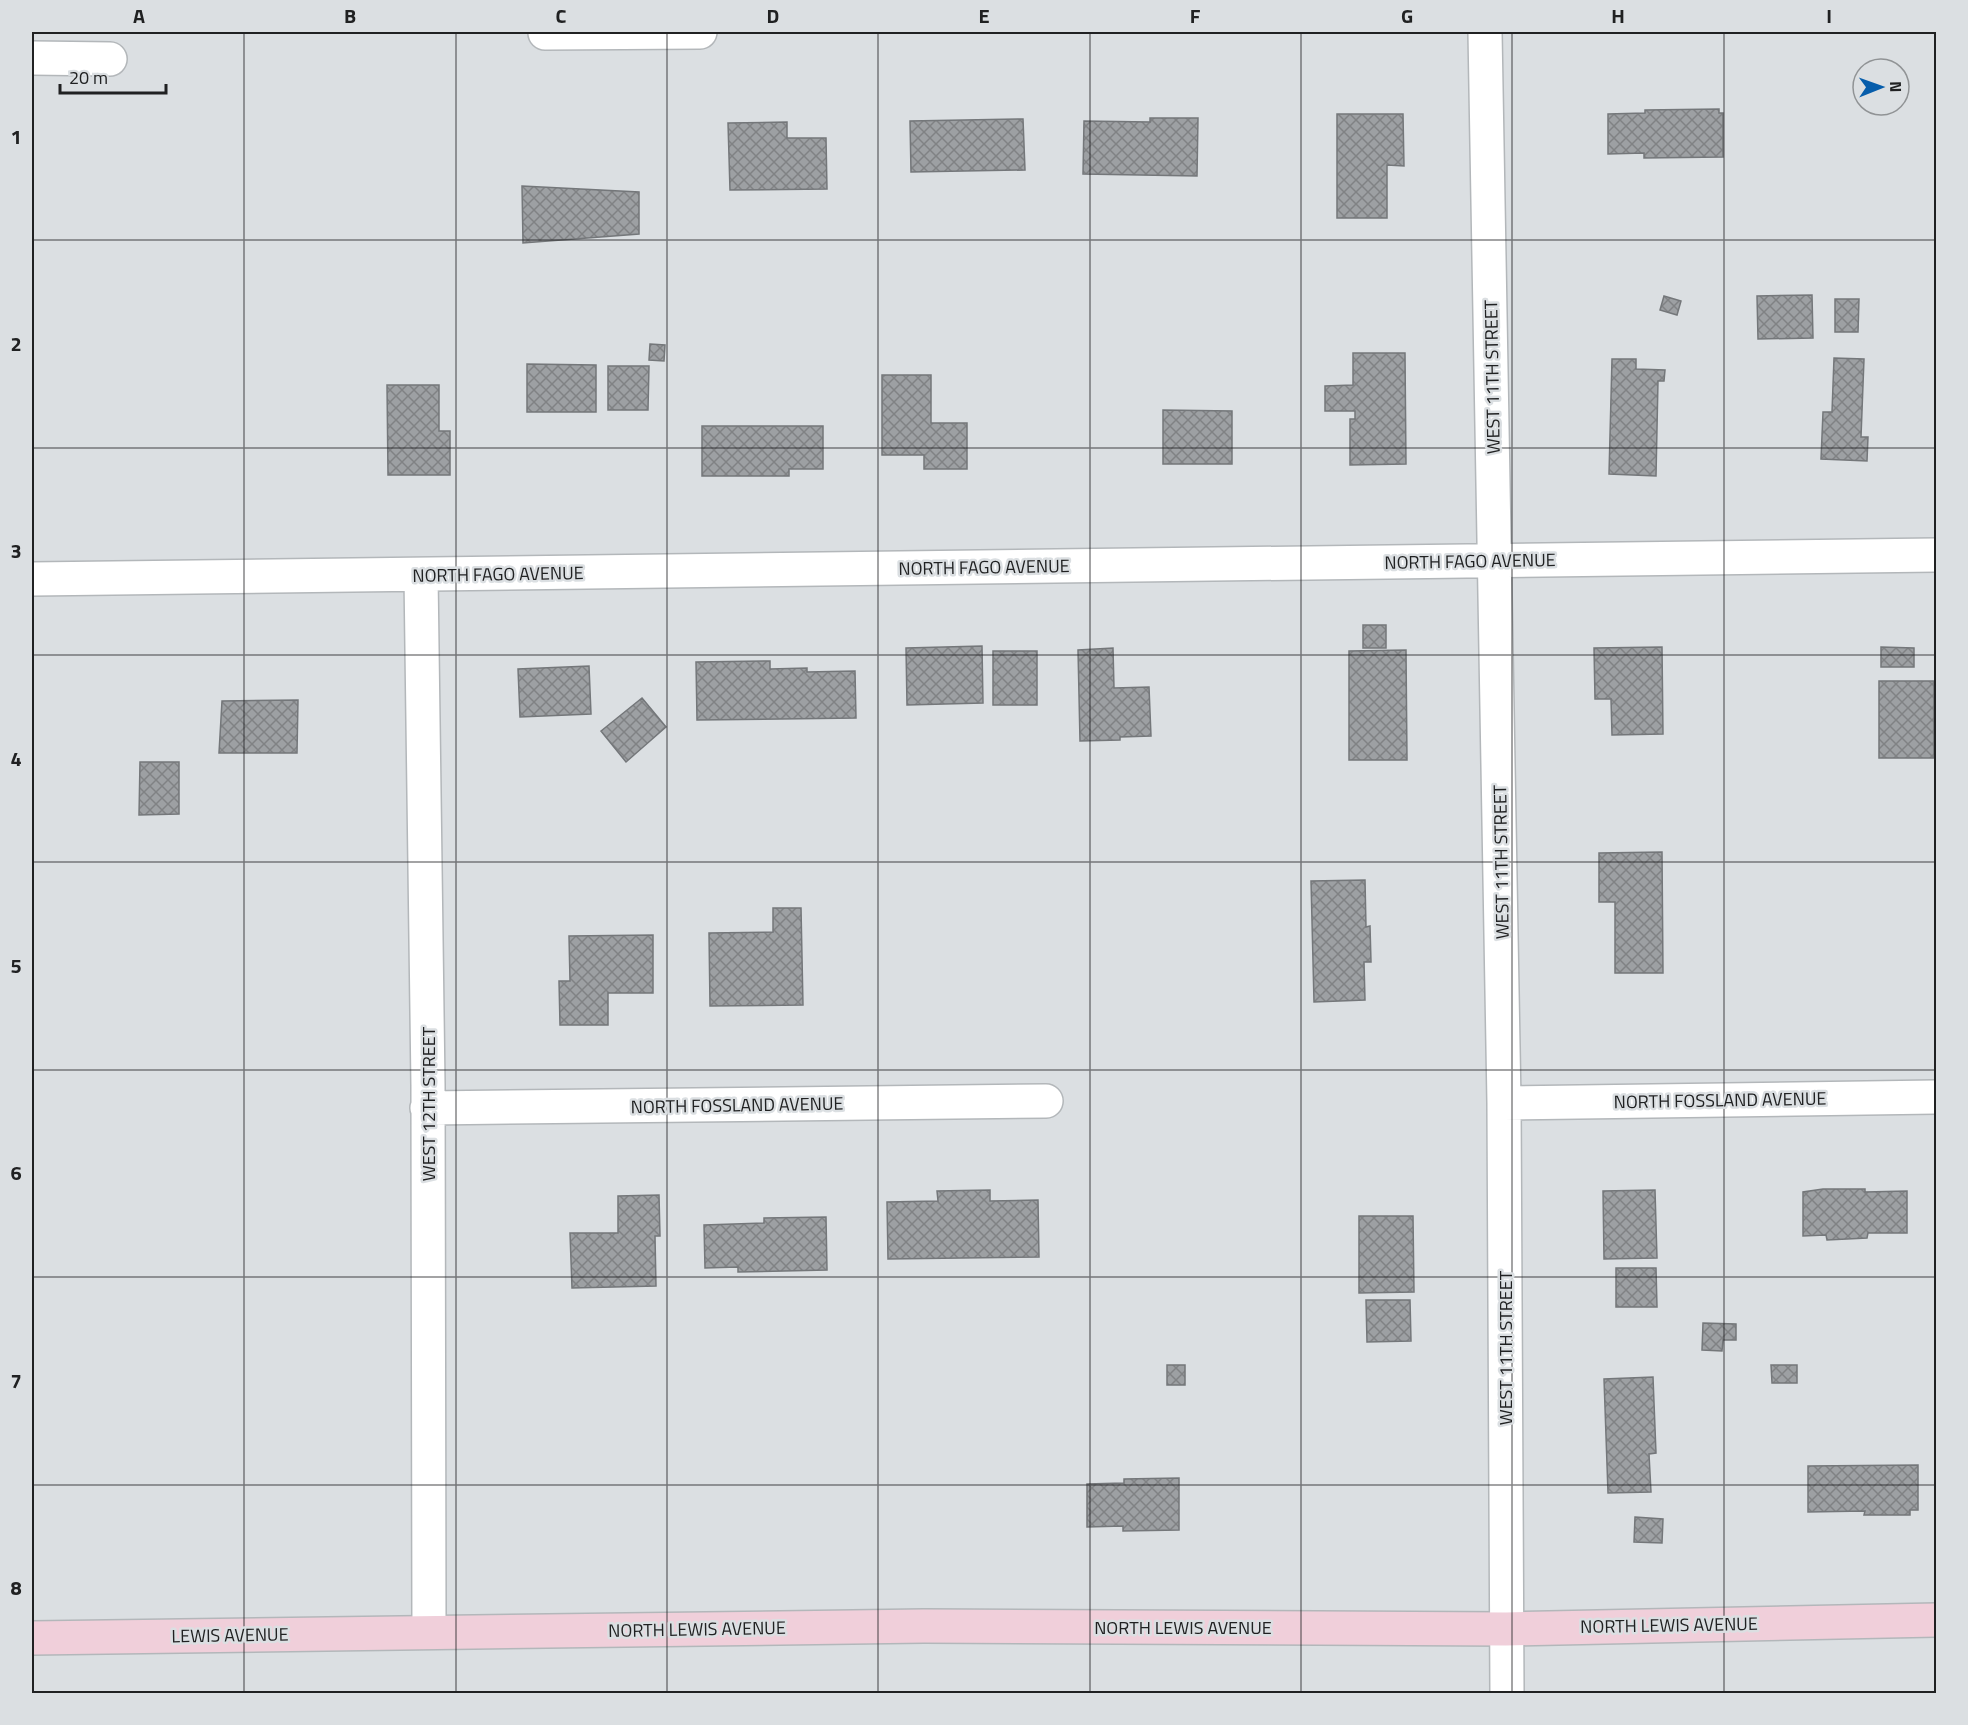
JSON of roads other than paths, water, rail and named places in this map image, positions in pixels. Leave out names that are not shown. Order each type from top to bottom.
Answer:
[{"type":"main road","name":"NORTH LEWIS AVENUE","points":[[429,1632],[924,1626],[1506,1629],[1936,1620]]},
{"type":"main road","name":"LEWIS AVENUE","points":[[32,1638],[429,1632]]},
{"type":"street","points":[[545,33],[700,32]]},
{"type":"street","name":"WEST 11TH STREET","points":[[1485,32],[1504,1103],[1507,1694]]},
{"type":"street","points":[[32,58],[110,59]]},
{"type":"street","name":"NORTH FAGO AVENUE","points":[[32,579],[1936,555]]},
{"type":"street","name":"WEST 12TH STREET","points":[[421,575],[428,1108],[429,1632]]},
{"type":"street","name":"NORTH FOSSLAND AVENUE","points":[[1504,1103],[1936,1097]]},
{"type":"street","name":"NORTH FOSSLAND AVENUE","points":[[428,1108],[1046,1101]]}]
